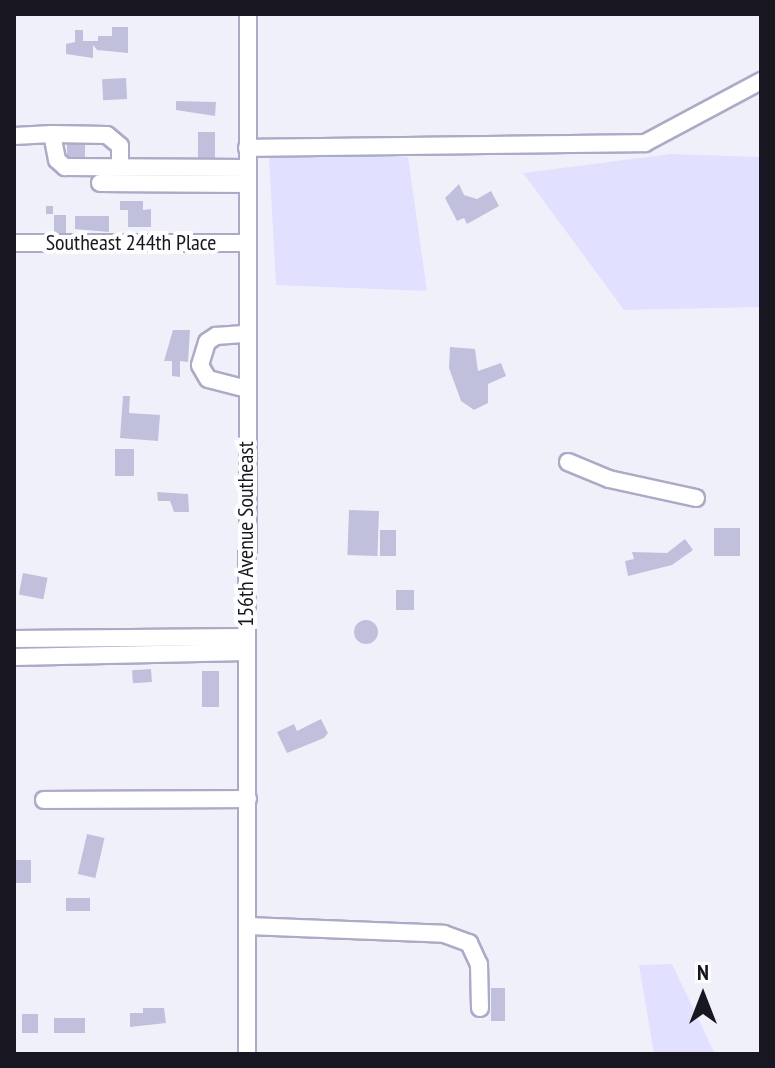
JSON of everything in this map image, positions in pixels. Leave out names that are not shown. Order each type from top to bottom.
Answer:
[{"type":"street","name":"156th Avenue Southeast","points":[[247,1054],[248,14]]},
{"type":"street","points":[[247,148],[645,143],[761,81]]},
{"type":"street","points":[[52,134],[57,160],[65,167],[120,167],[247,176]]},
{"type":"street","points":[[14,136],[107,135],[120,146],[120,167]]},
{"type":"street","points":[[100,183],[247,176]]},
{"type":"street","name":"Southeast 244th Place","points":[[14,243],[247,243]]},
{"type":"street","points":[[247,334],[216,336],[207,342],[200,365],[208,379],[247,389]]},
{"type":"street","points":[[568,462],[609,479],[696,498]]},
{"type":"street","points":[[14,639],[246,645]]},
{"type":"street","points":[[14,657],[246,645]]},
{"type":"street","points":[[44,800],[248,799]]},
{"type":"street","points":[[248,926],[444,934],[469,943],[479,964],[480,1008]]},
{"type":"shaded area","points":[[671,154],[761,157],[761,307],[624,310],[523,173]]},
{"type":"shaded area","points":[[269,156],[408,157],[427,291],[276,285]]},
{"type":"shaded area","points":[[672,964],[715,1054],[654,1054],[639,965]]},
{"type":"building","points":[[112,27],[128,27],[128,53],[97,50],[93,45],[93,58],[66,54],[66,44],[75,42],[75,30],[83,30],[83,41],[98,41],[98,36],[112,36]]},
{"type":"building","points":[[126,78],[127,99],[103,100],[102,79]]},
{"type":"building","points":[[176,101],[216,102],[215,116],[176,110]]},
{"type":"building","points":[[198,132],[215,132],[215,159],[198,159]]},
{"type":"building","points":[[67,140],[85,140],[85,158],[67,158]]},
{"type":"building","points":[[459,184],[464,195],[477,199],[491,191],[499,206],[467,224],[464,218],[457,221],[445,198]]},
{"type":"building","points":[[120,201],[143,201],[143,210],[151,209],[151,227],[128,227],[128,210],[120,210]]},
{"type":"building","points":[[46,206],[53,206],[53,214],[46,214]]},
{"type":"building","points":[[54,215],[66,215],[66,234],[54,234]]},
{"type":"building","points":[[75,216],[109,216],[109,232],[75,229]]},
{"type":"building","points":[[173,330],[190,330],[188,362],[180,361],[180,377],[172,376],[172,361],[164,361]]},
{"type":"building","points":[[450,347],[475,349],[478,371],[501,363],[506,376],[488,384],[488,403],[474,410],[461,401],[449,368]]},
{"type":"building","points":[[123,396],[130,396],[129,413],[160,415],[158,441],[120,438]]},
{"type":"building","points":[[115,449],[134,449],[134,476],[115,476]]},
{"type":"building","points":[[157,492],[188,494],[189,512],[174,512],[170,501],[158,501]]},
{"type":"building","points":[[349,510],[379,511],[377,556],[347,555]]},
{"type":"building","points":[[714,528],[740,528],[740,556],[714,556]]},
{"type":"building","points":[[380,530],[396,530],[396,556],[380,556]]},
{"type":"building","points":[[685,539],[693,550],[672,565],[628,576],[625,561],[634,559],[632,552],[667,553]]},
{"type":"building","points":[[23,573],[48,578],[43,599],[19,595]]},
{"type":"building","points":[[396,590],[414,590],[414,610],[396,610]]},
{"type":"building","points":[[366,620],[374,624],[378,632],[374,640],[366,644],[358,640],[354,632],[358,624]]},
{"type":"building","points":[[151,669],[152,682],[133,683],[132,670]]},
{"type":"building","points":[[202,671],[219,671],[219,707],[202,707]]},
{"type":"building","points":[[321,719],[328,733],[324,738],[287,753],[277,732],[294,724],[297,731]]},
{"type":"building","points":[[87,834],[105,838],[95,878],[78,874]]},
{"type":"building","points":[[14,860],[31,860],[31,883],[14,883]]},
{"type":"building","points":[[66,898],[90,898],[90,911],[66,911]]},
{"type":"building","points":[[491,988],[505,988],[505,1021],[491,1021]]},
{"type":"building","points":[[143,1008],[164,1008],[166,1023],[130,1027],[130,1013],[143,1013]]},
{"type":"building","points":[[22,1014],[38,1014],[38,1033],[22,1033]]},
{"type":"building","points":[[54,1018],[85,1018],[85,1033],[54,1033]]}]
